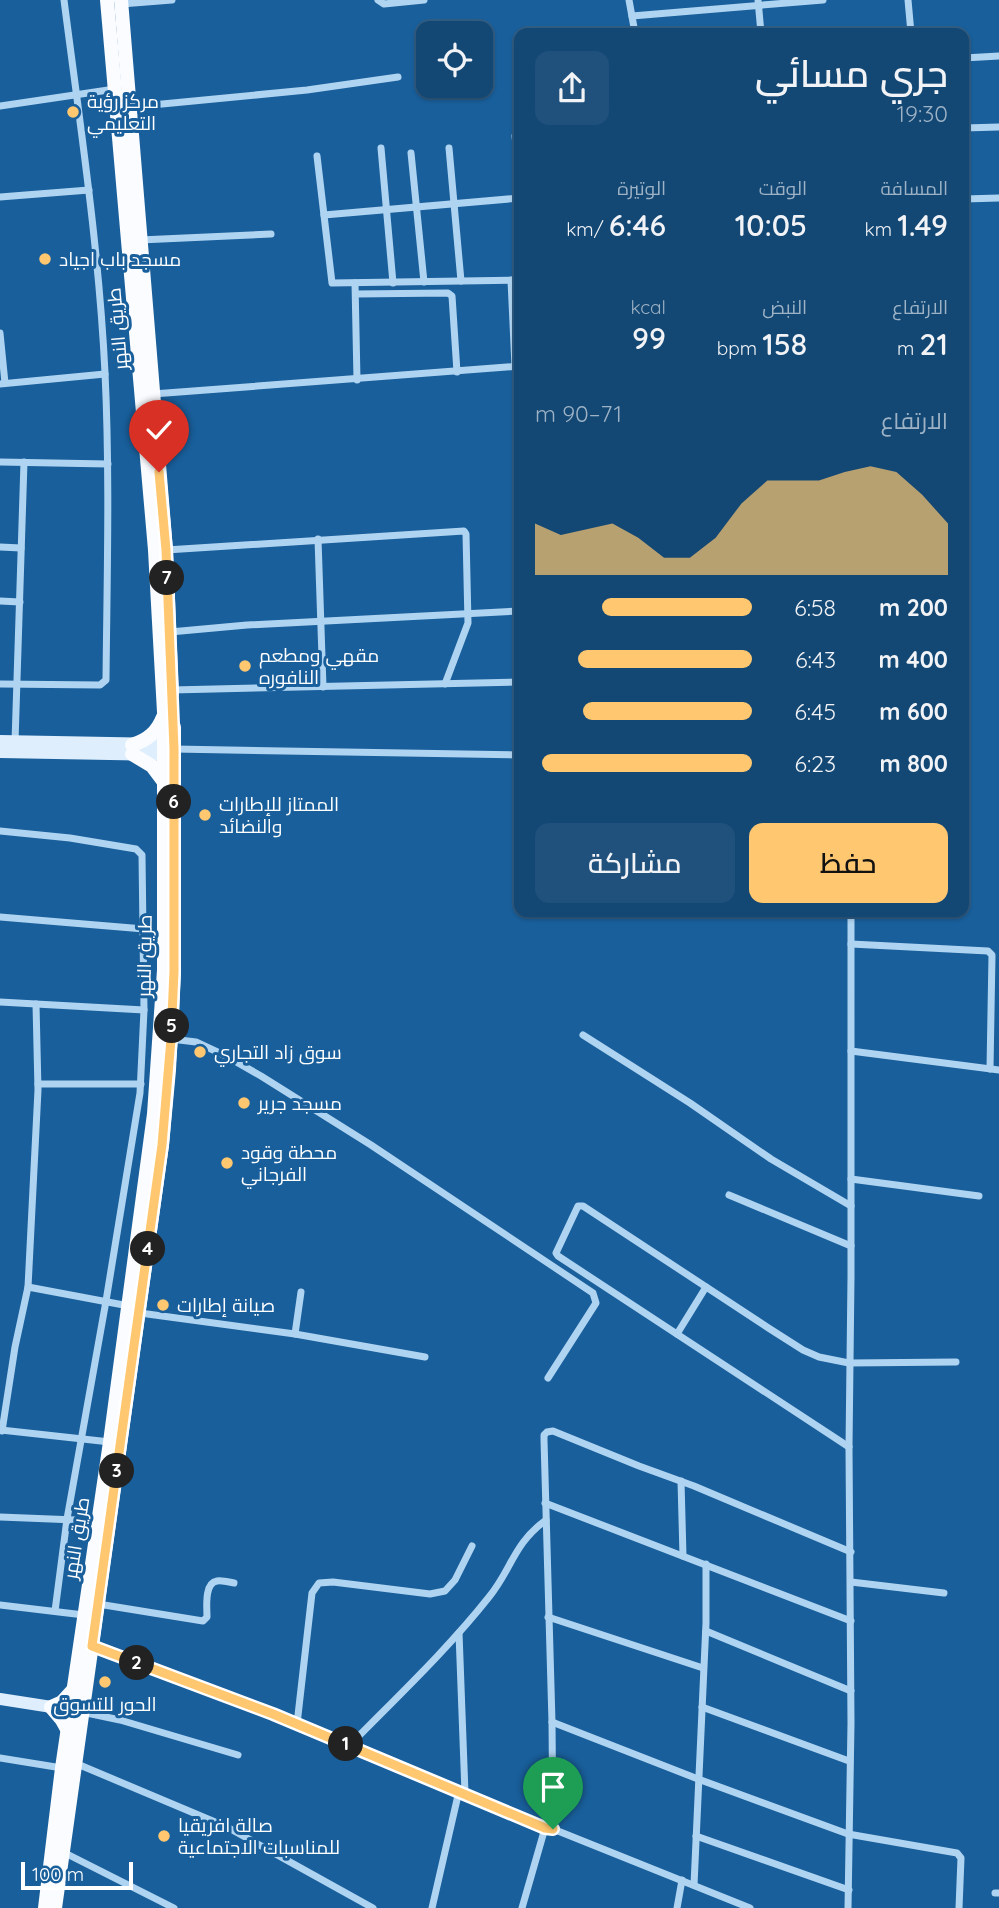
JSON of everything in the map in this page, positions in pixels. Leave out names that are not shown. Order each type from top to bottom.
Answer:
[{"type":"main road","name":"طريق النهر","points":[[44,1908],[76,1711],[92,1646],[98,1604],[110,1442],[162,1145],[174,971],[168,750],[155,550],[116,89],[117,1]]},
{"type":"main road","name":"طريق النهر","points":[[55,1908],[63,1852],[68,1765],[67,1729],[76,1711],[73,1690],[84,1615],[104,1521],[134,1309],[154,1114],[164,970],[165,785],[172,690],[170,632],[131,107],[117,1]]},
{"type":"main road","points":[[0,752],[132,749],[159,727],[164,712]]},
{"type":"main road","points":[[0,741],[168,750]]},
{"type":"main road","points":[[132,749],[152,766],[165,785]]},
{"type":"main road","points":[[51,1707],[62,1702],[73,1690]]},
{"type":"main road","points":[[0,1699],[76,1711]]},
{"type":"main road","points":[[51,1707],[67,1729]]},
{"type":"street","points":[[0,684],[100,685],[106,680],[108,464],[105,374],[89,190],[64,0]]},
{"type":"street","points":[[117,1],[172,0]]},
{"type":"street","points":[[378,0],[384,4],[424,0]]},
{"type":"street","points":[[629,0],[634,28]]},
{"type":"street","points":[[632,16],[758,3],[823,0]]},
{"type":"street","points":[[908,0],[911,28]]},
{"type":"street","points":[[758,3],[760,28]]},
{"type":"street","points":[[969,58],[999,56]]},
{"type":"street","points":[[131,107],[307,90],[398,77]]},
{"type":"street","points":[[0,106],[116,89]]},
{"type":"street","points":[[969,128],[999,127]]},
{"type":"street","points":[[381,148],[393,282]]},
{"type":"street","points":[[449,148],[461,281]]},
{"type":"street","points":[[411,153],[424,282]]},
{"type":"street","points":[[317,156],[332,283],[514,280]]},
{"type":"street","points":[[0,198],[89,190]]},
{"type":"street","points":[[969,198],[999,198]]},
{"type":"street","points":[[324,215],[514,199]]},
{"type":"street","points":[[140,240],[271,234]]},
{"type":"street","points":[[355,283],[357,380]]},
{"type":"street","points":[[356,294],[448,293],[452,296],[457,372]]},
{"type":"street","points":[[0,333],[2,384],[105,374]]},
{"type":"street","points":[[152,394],[514,366]]},
{"type":"street","points":[[0,462],[108,464]]},
{"type":"street","points":[[15,742],[24,462]]},
{"type":"street","points":[[166,550],[464,531],[467,626],[445,684]]},
{"type":"street","points":[[318,539],[323,687]]},
{"type":"street","points":[[0,547],[21,548]]},
{"type":"street","points":[[0,601],[20,602]]},
{"type":"street","points":[[170,632],[514,611]]},
{"type":"street","points":[[172,690],[514,682]]},
{"type":"street","points":[[168,750],[514,755]]},
{"type":"street","points":[[0,831],[70,838],[139,850],[142,855],[144,1010],[141,1084],[67,1519],[55,1611]]},
{"type":"street","points":[[0,916],[144,929]]},
{"type":"street","points":[[848,1908],[851,1691],[851,917]]},
{"type":"street","points":[[851,944],[988,951],[992,955],[990,1069]]},
{"type":"street","points":[[0,1002],[144,1010]]},
{"type":"street","points":[[37,1004],[37,1084],[28,1287],[1,1431],[110,1442]]},
{"type":"street","points":[[583,1035],[690,1103],[771,1159],[851,1206]]},
{"type":"street","points":[[171,1039],[196,1042],[261,1076],[371,1145],[593,1293],[596,1303],[548,1378]]},
{"type":"street","points":[[851,1051],[999,1070]]},
{"type":"street","points":[[37,1084],[141,1084]]},
{"type":"street","points":[[851,1179],[979,1196]]},
{"type":"street","points":[[729,1195],[851,1246]]},
{"type":"street","points":[[849,1447],[556,1255],[578,1206],[583,1206],[803,1350],[819,1357],[849,1363],[956,1362]]},
{"type":"street","points":[[28,1287],[106,1301],[134,1309],[425,1357]]},
{"type":"street","points":[[677,1334],[706,1287]]},
{"type":"street","points":[[296,1334],[301,1292]]},
{"type":"street","points":[[522,1908],[549,1828],[552,1722],[544,1435],[553,1431],[851,1552]]},
{"type":"street","points":[[681,1482],[683,1556]]},
{"type":"street","points":[[545,1503],[851,1621]]},
{"type":"street","points":[[0,1517],[104,1521]]},
{"type":"street","points":[[349,1746],[459,1633],[492,1594],[521,1543],[532,1530],[546,1520]]},
{"type":"street","points":[[297,1724],[312,1593],[318,1583],[333,1582],[430,1594],[445,1591],[455,1580],[472,1546]]},
{"type":"street","points":[[694,1885],[706,1631],[706,1564]]},
{"type":"street","points":[[851,1582],[944,1593]]},
{"type":"street","points":[[98,1604],[203,1620],[207,1617],[208,1588],[212,1583],[234,1583]]},
{"type":"street","points":[[0,1605],[84,1615]]},
{"type":"street","points":[[548,1617],[704,1668]]},
{"type":"street","points":[[706,1631],[851,1691]]},
{"type":"street","points":[[432,1908],[462,1792],[459,1633]]},
{"type":"street","points":[[92,1646],[297,1724],[750,1908]]},
{"type":"street","points":[[702,1707],[849,1761]]},
{"type":"street","points":[[76,1711],[120,1720],[238,1755]]},
{"type":"street","points":[[552,1722],[698,1779],[848,1833],[957,1853],[961,1858],[959,1908]]},
{"type":"street","points":[[0,1758],[68,1765],[227,1827],[357,1904],[373,1908]]},
{"type":"street","points":[[696,1836],[849,1890]]},
{"type":"street","points":[[63,1852],[174,1908]]},
{"type":"street","points":[[677,1908],[682,1880]]},
{"type":"place","name":"مركز رؤية التعليمي","points":[[73,112]]},
{"type":"place","name":"مسجد باب اجياد","points":[[45,259]]},
{"type":"place","name":"مقهي ومطعم النافوره","points":[[245,666]]},
{"type":"place","name":"الممتاز للإطارات والنضائد","points":[[205,815]]},
{"type":"place","name":"سوق زاد التجاري","points":[[200,1052]]},
{"type":"place","name":"مسجد جرير","points":[[244,1103]]},
{"type":"place","name":"محطة وقود الفرجاني","points":[[227,1163]]},
{"type":"place","name":"صيانة إطارات","points":[[163,1305]]},
{"type":"place","name":"الحور للتسوق","points":[[105,1682]]},
{"type":"place","name":"صالة افريقيا للمناسبات الاجتماعية","points":[[164,1836]]},
{"type":"route","points":[[159,472],[166,550],[174,749],[174,971],[171,1039],[162,1145],[92,1646],[273,1714],[545,1828],[553,1829]]}]
